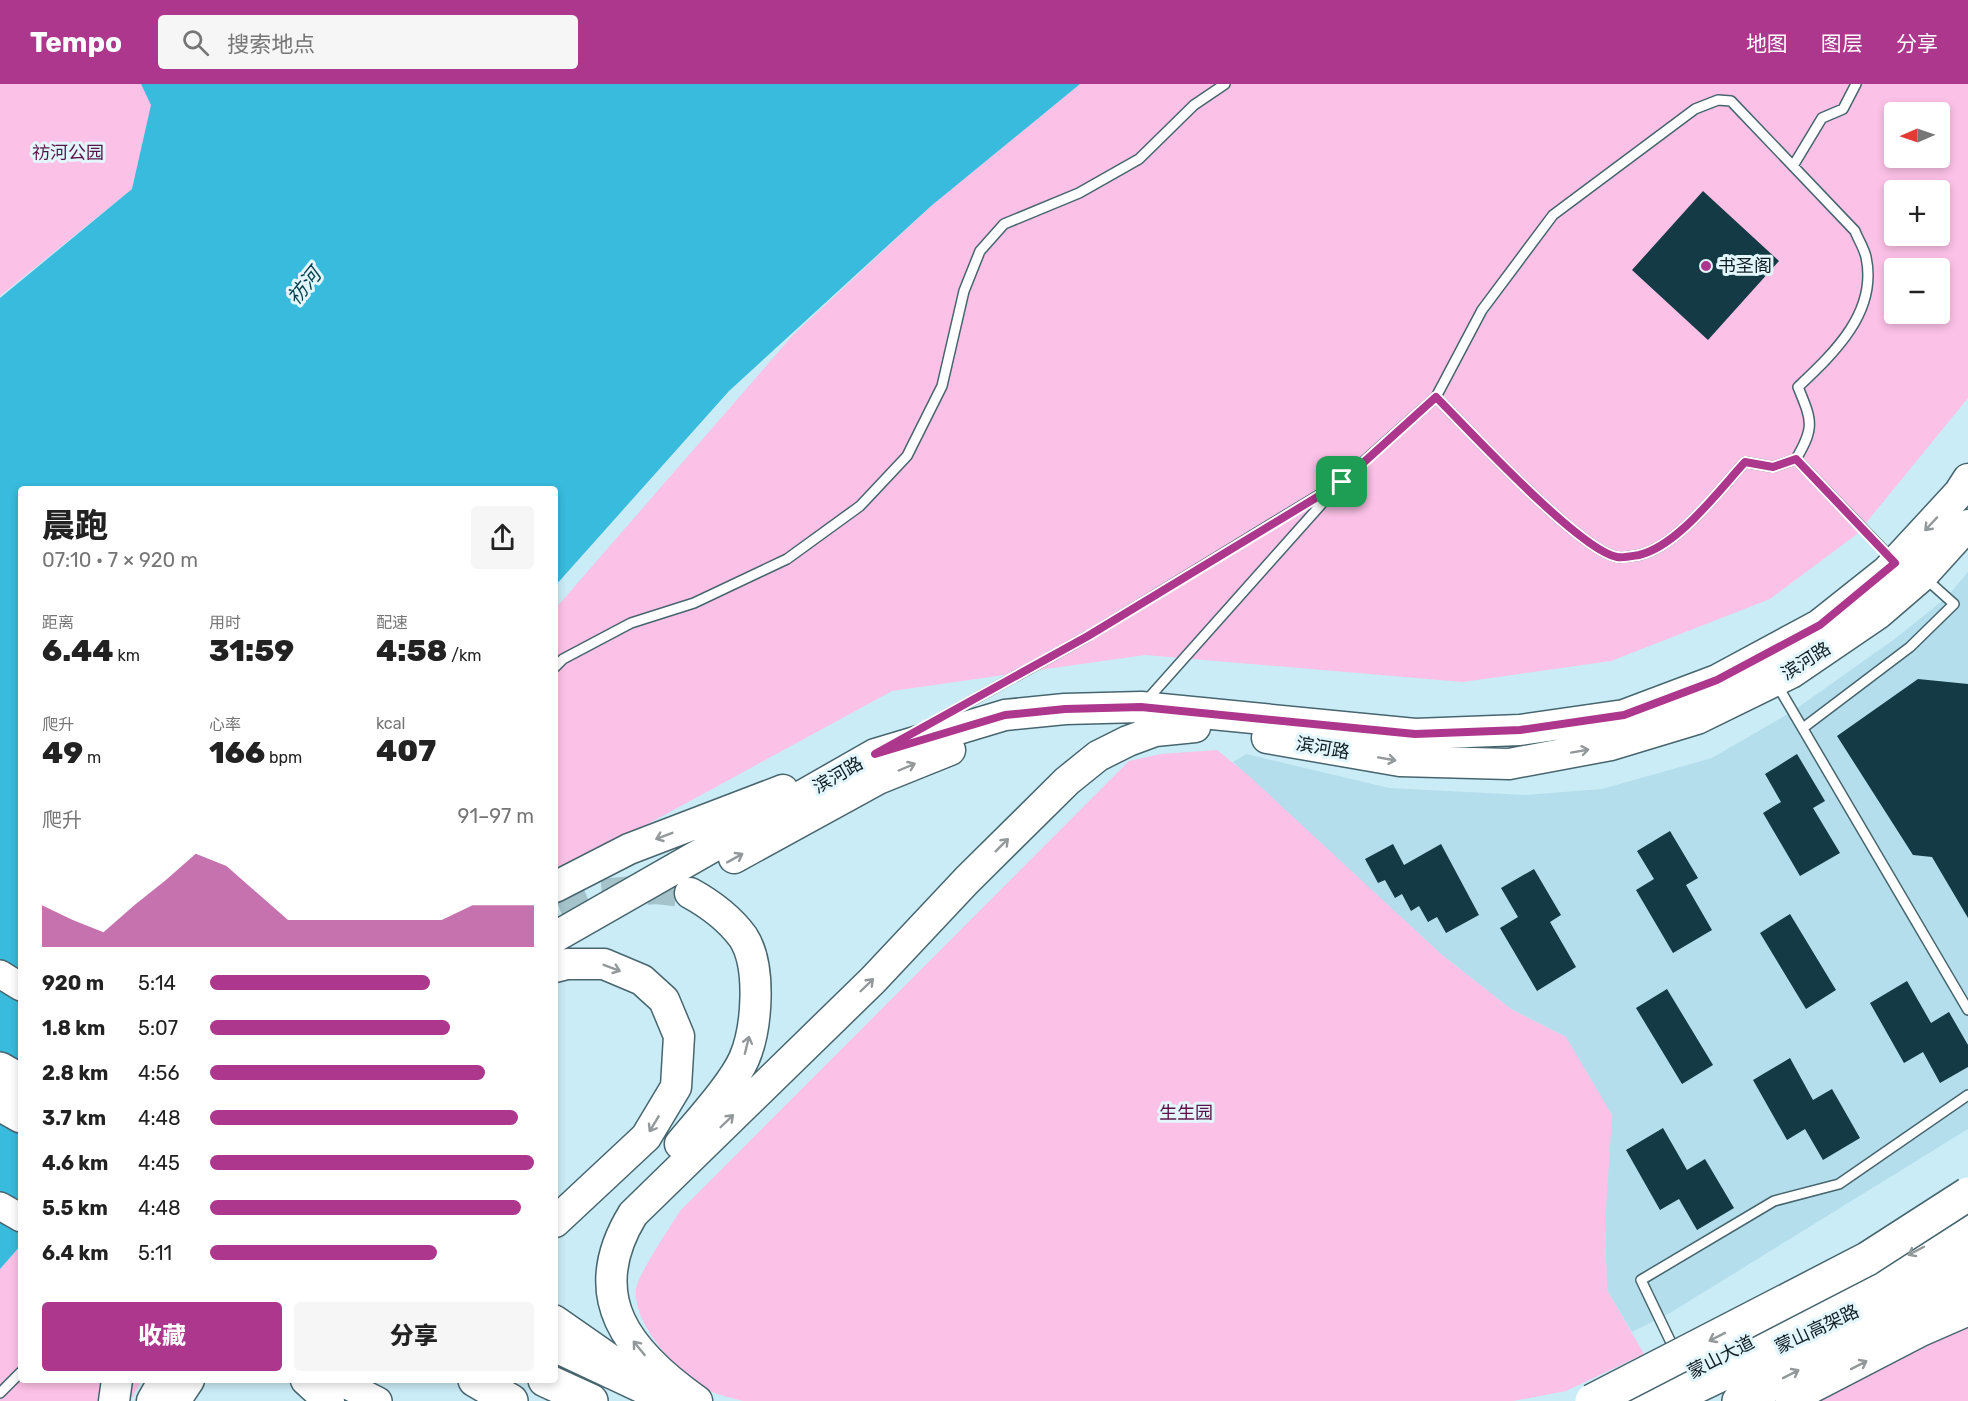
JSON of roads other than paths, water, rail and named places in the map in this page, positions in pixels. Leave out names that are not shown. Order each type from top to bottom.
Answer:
[{"type":"highway","points":[[0,1069],[18,1078]]},
{"type":"highway","points":[[0,1104],[18,1114]]},
{"type":"highway","points":[[1592,1401],[1867,1259],[1968,1194]]},
{"type":"highway","name":"蒙山高架路","points":[[1666,1401],[1968,1255]]},
{"type":"highway","name":"蒙山高架路","points":[[1739,1401],[1968,1282]]},
{"type":"highway","points":[[558,1346],[673,1401]]},
{"type":"highway","points":[[480,1383],[511,1401]]},
{"type":"highway","points":[[552,1383],[591,1401]]},
{"type":"main road","name":"滨河路","points":[[558,911],[875,754],[1005,715],[1065,709],[1141,707],[1415,734],[1520,730],[1624,715],[1717,680],[1820,625],[1895,563],[1959,493],[1968,479]]},
{"type":"main road","name":"滨河路","points":[[558,955],[878,779],[934,755],[1010,730],[1140,721],[1195,727],[1400,761],[1509,764],[1611,745],[1697,719],[1791,673],[1879,613],[1922,576],[1968,525]]},
{"type":"main road","points":[[633,1214],[873,980],[1067,781],[1098,756],[1128,741],[1155,731],[1195,727]]},
{"type":"main road","points":[[558,910],[628,849],[875,754]]},
{"type":"main road","points":[[690,892],[724,916],[744,939],[753,963],[756,1008],[744,1059],[712,1105],[672,1154],[618,1238],[612,1275],[612,1303],[625,1330],[642,1352],[669,1381],[698,1401]]},
{"type":"main road","points":[[558,966],[567,964],[604,964],[642,980],[664,1000],[679,1036],[676,1087],[646,1137],[558,1219]]},
{"type":"main road","points":[[0,975],[18,985]]},
{"type":"main road","points":[[0,1206],[18,1216]]},
{"type":"main road","name":"蒙山大道","points":[[1630,1401],[1689,1374],[1968,1224]]},
{"type":"main road","points":[[1789,1401],[1922,1332],[1968,1312]]},
{"type":"main road","points":[[558,1321],[673,1401]]},
{"type":"main road","points":[[114,1401],[117,1383]]},
{"type":"main road","points":[[152,1401],[162,1383]]},
{"type":"main road","points":[[175,1401],[187,1383]]},
{"type":"main road","points":[[309,1383],[329,1401]]},
{"type":"main road","points":[[343,1383],[378,1401]]},
{"type":"lane","points":[[558,664],[631,624],[694,603],[787,559],[860,506],[907,456],[942,386],[964,291],[980,251],[1004,224],[1079,193],[1139,159],[1194,105],[1225,84]]},
{"type":"lane","points":[[1793,166],[1822,118],[1843,109],[1856,84]]},
{"type":"lane","points":[[1141,707],[1342,482],[1436,397],[1482,310],[1553,215],[1695,109],[1718,100],[1731,102],[1855,231],[1866,257],[1867,283],[1860,313],[1839,348],[1798,387],[1808,411],[1810,435],[1796,459],[1773,467],[1745,462],[1676,536],[1641,554],[1616,557],[1591,544],[1558,518],[1436,397]]},
{"type":"lane","points":[[1796,459],[1895,563]]},
{"type":"lane","points":[[875,754],[1088,636],[1342,482]]},
{"type":"lane","points":[[1803,728],[1910,647],[1954,604],[1922,576]]},
{"type":"lane","points":[[1775,681],[1968,1010]]},
{"type":"lane","points":[[1689,1374],[1641,1280],[1774,1201],[1839,1184],[1968,1095]]},
{"type":"lane","points":[[0,1393],[18,1375]]},
{"type":"water","name":"祊河","points":[[141,84],[1080,84],[931,206],[729,391],[558,583],[558,486],[18,486],[18,1248],[0,1269],[0,298],[132,189],[151,105]]},
{"type":"tunnel","points":[[560,910],[599,894],[657,889],[690,893]]},
{"type":"place","name":"书圣阁","points":[[1706,266]]},
{"type":"park label","name":"祊河公园","points":[[68,153]]},
{"type":"park label","name":"生生园","points":[[1186,1113]]}]
